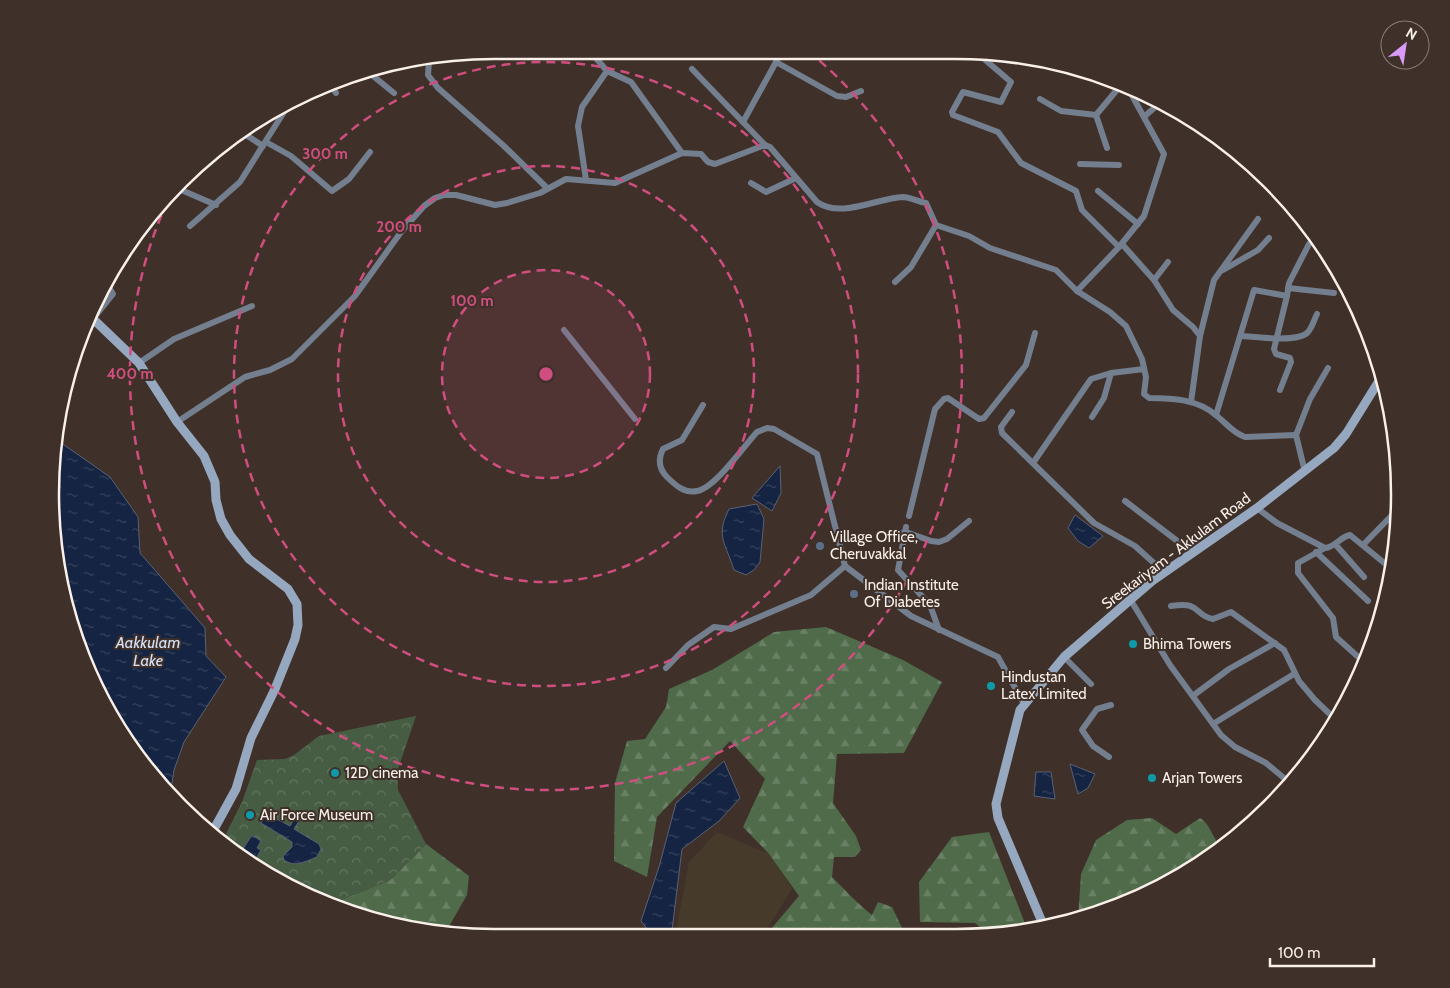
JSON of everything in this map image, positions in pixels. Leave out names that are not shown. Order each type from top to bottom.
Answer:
[{"type":"main road","points":[[95,321],[139,363],[177,422],[204,456],[215,482],[216,500],[221,519],[230,535],[249,560],[288,589],[297,604],[298,625],[295,639],[275,689],[251,738],[236,789],[215,827]]},
{"type":"main road","name":"Sreekariyam - Akkulam Road","points":[[1042,921],[998,818],[996,804],[1016,720],[1024,704],[1064,656],[1130,599],[1257,508],[1334,448],[1346,434],[1377,384]]},
{"type":"street","points":[[597,59],[607,71],[631,82],[682,152]]},
{"type":"street","points":[[743,122],[778,59]]},
{"type":"street","points":[[985,60],[1011,82],[1001,102],[962,92],[952,112],[953,115],[998,132],[1021,164],[1076,191],[1082,210],[1154,280],[1173,310],[1193,327],[1200,336]]},
{"type":"street","points":[[776,62],[842,98],[861,91]]},
{"type":"street","points":[[429,63],[428,75],[438,88],[504,146],[546,188]]},
{"type":"street","points":[[692,69],[765,145],[770,147],[824,207],[838,208],[909,198],[926,203],[936,225],[969,236],[990,248],[1056,270],[1077,291],[1110,312],[1126,326],[1142,359],[1144,394],[1149,398],[1191,402],[1216,415],[1237,434],[1245,437],[1296,435]]},
{"type":"street","points":[[586,180],[578,126],[582,107],[607,71]]},
{"type":"street","points":[[373,76],[394,93]]},
{"type":"street","points":[[334,90],[336,93]]},
{"type":"street","points":[[1096,115],[1116,90]]},
{"type":"street","points":[[1077,291],[1121,246],[1144,216],[1164,154],[1133,97]]},
{"type":"street","points":[[1040,99],[1061,111],[1096,115]]},
{"type":"street","points":[[1145,116],[1155,107]]},
{"type":"street","points":[[190,226],[240,182],[284,113]]},
{"type":"street","points":[[1096,115],[1107,148]]},
{"type":"street","points":[[247,136],[291,156],[332,192],[349,179],[370,152]]},
{"type":"street","points":[[177,422],[245,377],[270,370],[292,359],[355,296],[401,232],[424,206],[435,198],[444,195],[456,195],[495,205],[540,193],[546,188],[566,179],[615,183],[682,152],[701,154],[708,162],[716,164],[765,145]]},
{"type":"street","points":[[1080,164],[1119,165]]},
{"type":"street","points":[[752,182],[766,192],[796,178]]},
{"type":"street","points":[[183,190],[216,205]]},
{"type":"street","points":[[1098,191],[1138,224]]},
{"type":"street","points":[[1191,402],[1200,336],[1213,284],[1258,219]]},
{"type":"street","points":[[895,282],[911,267],[936,225]]},
{"type":"street","points":[[1221,271],[1258,250],[1269,238]]},
{"type":"street","points":[[1280,390],[1291,362],[1290,358],[1274,352],[1275,339],[1288,288],[1309,244]]},
{"type":"street","points":[[1154,280],[1168,262]]},
{"type":"street","points":[[1288,288],[1334,293]]},
{"type":"street","points":[[102,305],[112,294],[110,290]]},
{"type":"street","points":[[1216,415],[1242,336],[1254,290],[1287,296]]},
{"type":"street","points":[[139,363],[174,339],[252,306]]},
{"type":"street","points":[[1242,336],[1275,339],[1306,334],[1317,314]]},
{"type":"street","points":[[564,330],[635,419]]},
{"type":"street","points":[[909,516],[936,409],[948,398],[979,419],[984,418],[1026,365],[1035,333]]},
{"type":"street","points":[[1305,472],[1296,435],[1310,400],[1328,368]]},
{"type":"street","points":[[1033,463],[1086,383],[1095,377],[1111,372],[1144,369]]},
{"type":"street","points":[[1092,417],[1104,398],[1111,372]]},
{"type":"street","points":[[703,405],[682,440],[663,449],[659,460],[664,475],[675,485],[685,490],[698,491],[710,484],[756,432],[767,428],[774,429],[817,454],[845,566],[911,616],[998,657],[1024,704]]},
{"type":"street","points":[[1012,412],[1001,431],[1094,523],[1135,546],[1165,573]]},
{"type":"street","points":[[1125,501],[1193,553]]},
{"type":"street","points":[[1257,508],[1277,523],[1325,548]]},
{"type":"street","points":[[1363,546],[1390,517]]},
{"type":"street","points":[[892,535],[906,530],[931,541],[940,542],[948,538],[968,521]]},
{"type":"street","points":[[906,530],[898,570],[930,605],[939,630]]},
{"type":"street","points":[[1359,658],[1336,637],[1333,618],[1298,573],[1298,563],[1350,535],[1386,564]]},
{"type":"street","points":[[1335,544],[1364,577]]},
{"type":"street","points":[[1316,552],[1368,601]]},
{"type":"street","points":[[666,668],[688,645],[714,627],[731,629],[811,596],[845,566]]},
{"type":"street","points":[[1130,599],[1170,665],[1194,695],[1213,724],[1235,747],[1266,763],[1285,779]]},
{"type":"street","points":[[1171,606],[1185,604],[1194,606],[1213,619],[1231,612],[1284,650],[1294,674],[1315,700],[1331,715]]},
{"type":"street","points":[[1194,695],[1229,669],[1275,643]]},
{"type":"street","points":[[1064,656],[1091,684]]},
{"type":"street","points":[[1213,724],[1294,674]]},
{"type":"street","points":[[1109,757],[1093,746],[1082,730],[1097,709],[1111,705]]},
{"type":"shaded area","points":[[717,832],[772,855],[792,889],[767,929],[676,929],[689,862]]},
{"type":"green space","points":[[826,627],[903,660],[942,682],[904,753],[837,754],[833,803],[856,836],[861,850],[855,857],[834,857],[832,877],[872,915],[878,902],[892,907],[903,929],[771,929],[799,896],[769,854],[743,827],[765,779],[730,741],[657,817],[647,877],[614,861],[615,783],[627,741],[645,739],[666,707],[669,689],[712,670],[774,632]]},
{"type":"green space","points":[[416,716],[397,772],[398,790],[426,844],[390,880],[339,901],[276,871],[225,836],[242,802],[257,760],[285,759],[294,755],[319,736]]},
{"type":"green space","points":[[1152,818],[1176,834],[1200,818],[1207,824],[1217,842],[1174,871],[1149,884],[1123,896],[1079,911],[1081,874],[1096,840],[1127,820]]},
{"type":"green space","points":[[989,832],[1025,924],[981,928],[975,923],[920,922],[919,882],[952,837]]},
{"type":"green space","points":[[426,844],[469,876],[467,895],[449,927],[409,921],[339,901],[390,880]]},
{"type":"water","name":"Aakkulam Lake","points":[[62,443],[110,477],[138,517],[140,553],[205,628],[206,656],[226,677],[184,742],[174,770],[171,786],[132,736],[117,712],[92,661],[82,634],[67,579],[62,551],[59,494]]},
{"type":"water","points":[[780,466],[781,493],[772,511],[752,498]]},
{"type":"water","points":[[757,504],[764,519],[760,562],[754,570],[746,575],[734,570],[723,540],[723,526],[729,509]]},
{"type":"water","points":[[1075,515],[1103,536],[1089,548],[1078,541],[1068,528]]},
{"type":"water","points":[[724,761],[740,798],[719,821],[682,849],[672,929],[647,929],[641,921],[659,867],[676,803]]},
{"type":"water","points":[[1070,764],[1095,774],[1088,788],[1078,794]]},
{"type":"water","points":[[1036,772],[1051,772],[1055,799],[1034,796]]},
{"type":"water","points":[[300,810],[304,813],[294,829],[319,844],[321,849],[317,857],[296,864],[284,860],[283,856],[292,847],[292,842],[261,823],[267,814],[290,826]]},
{"type":"water","points":[[252,835],[261,841],[257,848],[261,850],[256,858],[243,849]]},
{"type":"place","name":"Village Office, Cheruvakkal","points":[[820,546]]},
{"type":"place","name":"Indian Institute Of Diabetes","points":[[854,594]]},
{"type":"place","name":"Bhima Towers","points":[[1133,644]]},
{"type":"place","name":"Hindustan Latex Limited","points":[[991,686]]},
{"type":"place","name":"12D cinema","points":[[335,773]]},
{"type":"place","name":"Arjan Towers","points":[[1152,778]]},
{"type":"place","name":"Air Force Museum","points":[[250,815]]}]
